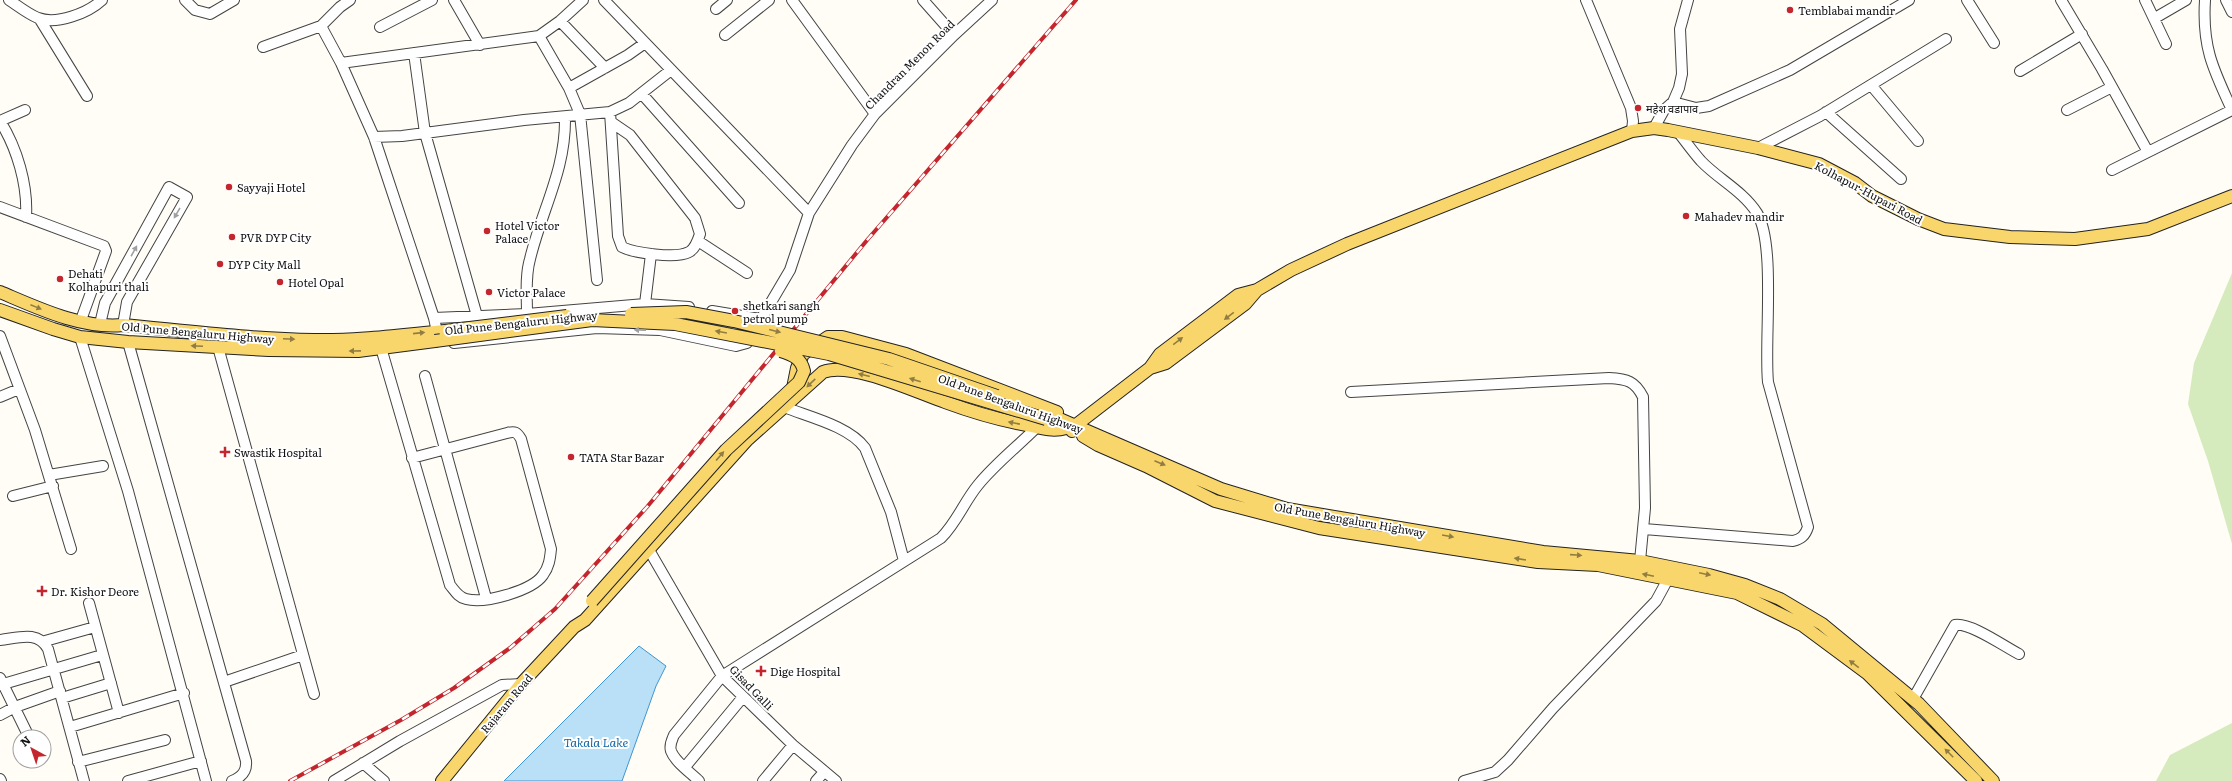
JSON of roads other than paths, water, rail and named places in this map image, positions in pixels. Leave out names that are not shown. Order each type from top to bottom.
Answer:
[{"type":"main road","name":"Kolhapur-Hupari Road","points":[[1071,427],[1150,368],[1166,363],[1245,304],[1257,290],[1291,270],[1347,244],[1632,131],[1654,128],[1673,131],[1758,148],[1819,164],[1855,183],[1872,196],[1918,219],[1938,227],[2010,237],[2075,239],[2148,229],[2232,196]]},
{"type":"main road","name":"Old Pune Bengaluru Highway","points":[[0,292],[58,316],[100,324],[270,338],[379,343],[594,313],[686,312],[734,321],[864,352],[1043,420]]},
{"type":"main road","name":"Old Pune Bengaluru Highway","points":[[0,310],[80,337],[128,342],[218,347],[358,351],[379,343]]},
{"type":"main road","name":"Old Pune Bengaluru Highway","points":[[439,335],[592,320],[675,324],[755,338],[829,354],[1043,420],[1071,427],[1222,489],[1287,509],[1544,552],[1640,561],[1709,575],[1745,585],[1780,599],[1822,624],[1912,699],[1993,781]]},
{"type":"main road","points":[[788,403],[803,354],[828,337],[842,337],[906,354],[1062,414],[1071,427]]},
{"type":"main road","points":[[574,627],[580,615],[592,601],[726,450],[799,382],[804,371],[798,357],[765,346],[755,338]]},
{"type":"main road","points":[[574,627],[585,620],[747,440],[823,372],[831,369],[841,369],[889,381],[1000,420],[1043,420]]},
{"type":"main road","name":"Old Pune Bengaluru Highway","points":[[1071,427],[1098,446],[1146,466],[1215,501],[1319,528],[1538,562],[1598,565],[1736,593],[1802,625],[1868,674],[1976,781]]},
{"type":"main road","name":"Rajaram Road","points":[[442,781],[521,684],[574,627]]},
{"type":"street","points":[[9,0],[39,18],[87,96]]},
{"type":"street","points":[[39,18],[65,18],[83,13],[102,0]]},
{"type":"street","points":[[185,0],[195,10],[210,14],[234,0]]},
{"type":"street","points":[[263,47],[322,26],[340,7],[350,0]]},
{"type":"street","points":[[380,26],[432,0]]},
{"type":"street","points":[[454,0],[480,46]]},
{"type":"street","points":[[341,63],[480,46],[539,36],[560,21],[583,0]]},
{"type":"street","points":[[604,0],[809,213]]},
{"type":"street","points":[[716,9],[727,0]]},
{"type":"street","points":[[725,36],[769,0]]},
{"type":"street","points":[[792,0],[875,114]]},
{"type":"street","points":[[922,0],[954,35]]},
{"type":"street","points":[[1586,0],[1631,108],[1633,121],[1632,131]]},
{"type":"street","points":[[1654,128],[1664,110],[1673,102],[1679,88],[1682,74],[1680,29],[1688,0]]},
{"type":"street","points":[[1673,102],[1696,108],[1709,106],[1790,70],[1909,0]]},
{"type":"street","points":[[1967,0],[1994,43]]},
{"type":"street","points":[[2061,0],[2082,34],[2148,152]]},
{"type":"street","points":[[2145,0],[2155,18],[2166,44]]},
{"type":"street","points":[[2155,18],[2186,0]]},
{"type":"street","points":[[2112,170],[2232,110],[2211,63],[2205,42],[2205,0]]},
{"type":"street","points":[[2226,0],[2232,12]]},
{"type":"street","name":"Chandran Menon Road","points":[[439,335],[443,343],[469,343],[597,328],[660,330],[740,346],[747,343],[790,270],[809,213],[852,145],[875,114],[986,2]]},
{"type":"street","points":[[560,21],[605,68]]},
{"type":"street","points":[[322,26],[341,63],[374,137],[439,335]]},
{"type":"street","points":[[2020,71],[2082,34]]},
{"type":"street","points":[[539,36],[569,88],[580,114],[597,280]]},
{"type":"street","points":[[1758,148],[1826,112],[1946,39]]},
{"type":"street","points":[[569,88],[645,43]]},
{"type":"street","points":[[414,53],[424,134],[477,316]]},
{"type":"street","points":[[610,117],[642,94],[671,70]]},
{"type":"street","points":[[1871,85],[1918,141]]},
{"type":"street","points":[[2067,110],[2112,87]]},
{"type":"street","points":[[642,94],[739,203]]},
{"type":"street","points":[[25,110],[0,121],[8,134],[20,167],[27,203],[26,217]]},
{"type":"street","points":[[1826,112],[1901,179]]},
{"type":"street","points":[[374,137],[424,134],[580,114],[610,117],[630,135],[695,218],[699,226],[698,241],[691,251],[683,254],[651,254],[626,249],[619,242],[610,117]]},
{"type":"street","points":[[527,314],[530,260],[558,178],[565,133],[565,117]]},
{"type":"street","points":[[1644,529],[1792,541],[1799,540],[1806,534],[1808,527],[1768,382],[1766,361],[1766,250],[1761,222],[1756,212],[1744,198],[1701,161],[1673,131]]},
{"type":"street","points":[[100,324],[106,303],[169,187],[186,197],[127,302],[123,325]]},
{"type":"street","points":[[0,207],[104,246],[106,251],[81,320]]},
{"type":"street","points":[[698,241],[747,273]]},
{"type":"street","points":[[645,304],[651,254]]},
{"type":"street","points":[[434,318],[527,314],[645,304],[692,308],[760,319]]},
{"type":"street","points":[[0,336],[49,475],[71,549]]},
{"type":"street","points":[[80,337],[128,491],[184,693],[206,781]]},
{"type":"street","points":[[128,342],[247,768],[243,774],[232,781]]},
{"type":"street","points":[[379,343],[412,458],[450,585],[457,594],[465,599],[476,600],[523,591],[543,576],[549,565],[551,549],[521,439],[514,432],[412,458]]},
{"type":"street","points":[[218,347],[314,694]]},
{"type":"street","points":[[425,376],[444,450],[486,598]]},
{"type":"street","points":[[1352,392],[1609,378],[1631,381],[1638,387],[1643,397],[1644,529],[1640,561]]},
{"type":"street","points":[[0,396],[19,389]]},
{"type":"street","points":[[788,403],[844,430],[859,440],[865,448],[891,512],[904,561]]},
{"type":"street","points":[[699,781],[670,750],[670,744],[674,735],[722,676],[904,561],[923,551],[941,538],[952,527],[965,502],[978,484],[1043,420]]},
{"type":"street","points":[[49,475],[103,466]]},
{"type":"street","points":[[13,496],[52,486]]},
{"type":"street","name":"Gisad Galli","points":[[649,550],[722,676],[793,745],[836,781]]},
{"type":"street","points":[[1464,781],[1495,772],[1508,760],[1553,708],[1656,601],[1668,579]]},
{"type":"street","points":[[89,603],[94,628],[119,713]]},
{"type":"street","points":[[1912,699],[1955,624],[1961,623],[1970,627],[2019,654]]},
{"type":"street","points":[[0,640],[34,636],[44,641],[94,628]]},
{"type":"street","points":[[44,641],[70,727],[78,762],[79,780]]},
{"type":"street","points":[[25,729],[1,682],[54,670],[102,655]]},
{"type":"street","points":[[224,682],[303,655]]},
{"type":"street","points":[[0,715],[14,707],[61,694],[111,683]]},
{"type":"street","points":[[334,781],[363,763],[502,685],[521,684]]},
{"type":"street","points":[[70,727],[184,693]]},
{"type":"street","points":[[685,767],[743,697]]},
{"type":"street","points":[[78,762],[165,740]]},
{"type":"street","points":[[763,781],[793,745]]},
{"type":"street","points":[[128,781],[201,761]]},
{"type":"street","points":[[363,763],[384,781]]},
{"type":"street","points":[[816,781],[824,772]]},
{"type":"water","name":"Takala Lake","points":[[639,646],[666,666],[656,686],[622,781],[504,781]]},
{"type":"railway","points":[[290,781],[401,720],[454,688],[510,648],[555,609],[647,507],[868,239],[1076,0]]},
{"type":"place","name":"Temblabai mandir","points":[[1790,10]]},
{"type":"place","name":"महेश वडापाव","points":[[1638,108]]},
{"type":"place","name":"Sayyaji Hotel","points":[[229,187]]},
{"type":"place","name":"Mahadev mandir","points":[[1686,216]]},
{"type":"place","name":"Hotel Victor Palace","points":[[487,231]]},
{"type":"place","name":"PVR DYP City","points":[[232,237]]},
{"type":"place","name":"DYP City Mall","points":[[220,264]]},
{"type":"place","name":"Dehati Kolhapuri thali","points":[[60,279]]},
{"type":"place","name":"Hotel Opal","points":[[280,282]]},
{"type":"place","name":"Victor Palace","points":[[489,292]]},
{"type":"place","name":"shetkari sangh petrol pump","points":[[735,311]]},
{"type":"place","name":"Swastik Hospital","points":[[225,452]]},
{"type":"place","name":"TATA Star Bazar","points":[[571,457]]},
{"type":"place","name":"Dr. Kishor Deore","points":[[42,591]]},
{"type":"place","name":"Dige Hospital","points":[[761,671]]}]
